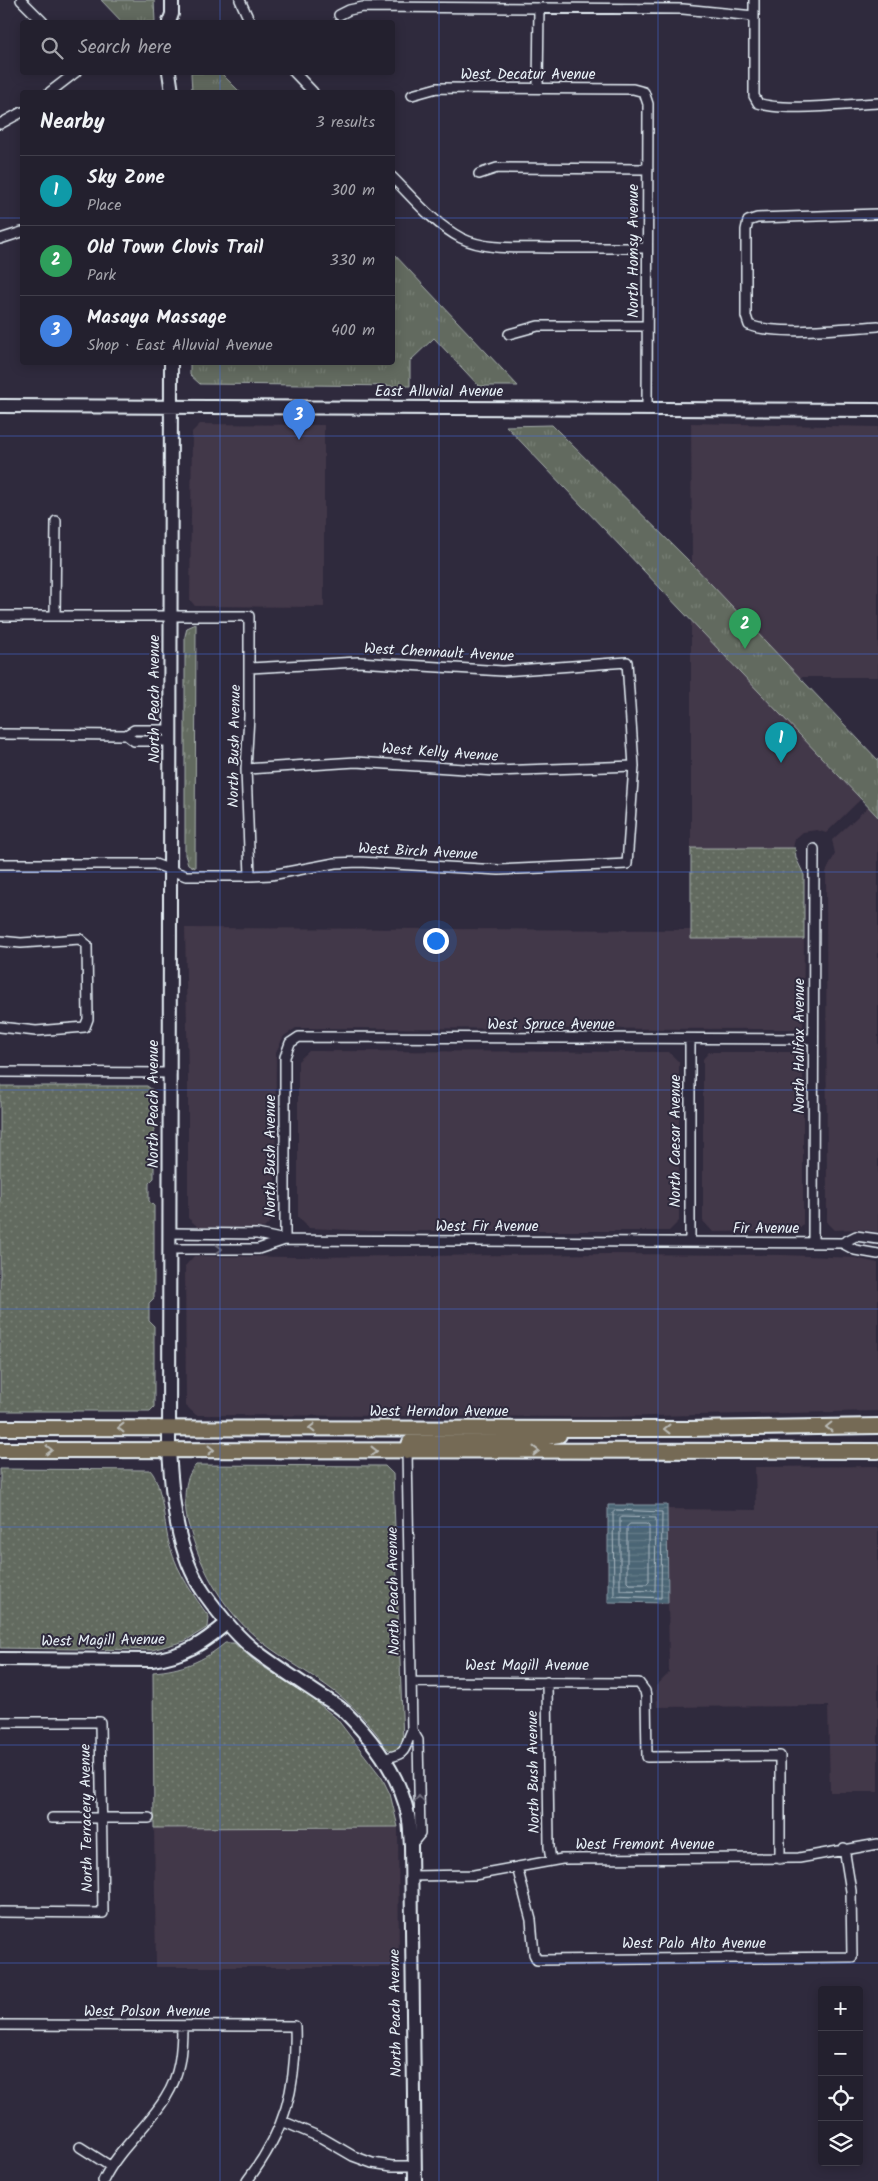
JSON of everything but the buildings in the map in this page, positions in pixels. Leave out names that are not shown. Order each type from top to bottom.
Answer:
[{"type":"main road","name":"West Herndon Avenue","points":[[0,1428],[878,1426]]},
{"type":"main road","points":[[407,1451],[410,1442],[417,1438],[539,1438],[604,1428]]},
{"type":"main road","points":[[0,1450],[878,1451]]},
{"type":"street","points":[[21,0],[41,20]]},
{"type":"street","points":[[172,0],[172,20]]},
{"type":"street","points":[[240,0],[249,20]]},
{"type":"street","points":[[754,0],[754,96],[758,103],[765,106],[878,103]]},
{"type":"street","points":[[339,15],[349,10],[363,7],[414,4],[539,8],[647,4],[754,16]]},
{"type":"street","points":[[538,88],[539,8]]},
{"type":"street","points":[[53,90],[72,75]]},
{"type":"street","points":[[297,75],[311,90]]},
{"type":"street","name":"West Decatur Avenue","points":[[412,96],[437,88],[633,89],[644,92]]},
{"type":"street","name":"North Homsy Avenue","points":[[644,92],[648,104],[647,410]]},
{"type":"street","points":[[0,124],[20,113]]},
{"type":"street","points":[[478,174],[497,168],[648,169]]},
{"type":"street","points":[[395,180],[430,217],[444,228],[463,239],[478,244],[514,247],[647,248]]},
{"type":"street","points":[[878,214],[757,218],[748,220],[746,230],[746,316],[749,325],[759,329],[810,330],[878,326]]},
{"type":"street","points":[[0,239],[20,233]]},
{"type":"street","points":[[509,334],[538,326],[647,326]]},
{"type":"street","name":"North Peach Avenue","points":[[171,365],[169,1450],[173,1503],[186,1554],[203,1591],[227,1623],[255,1651],[344,1711],[366,1735],[383,1759],[398,1787],[408,1814],[411,1845],[415,2181]]},
{"type":"street","name":"East Alluvial Avenue","points":[[0,406],[878,410]]},
{"type":"street","points":[[55,616],[56,521]]},
{"type":"street","points":[[0,616],[172,616]]},
{"type":"street","name":"North Bush Avenue","points":[[172,616],[249,616],[250,668],[246,770],[250,876]]},
{"type":"street","name":"West Chennault Avenue","points":[[250,668],[358,662],[503,672],[627,662],[634,766]]},
{"type":"street","points":[[0,734],[126,735],[134,741],[171,736]]},
{"type":"street","name":"West Kelly Avenue","points":[[246,770],[356,762],[495,771],[634,766]]},
{"type":"street","name":"West Birch Avenue","points":[[0,864],[155,864],[186,876],[250,876],[271,875],[335,863],[360,862],[499,870],[627,864],[634,766]]},
{"type":"street","name":"North Halifax Avenue","points":[[813,1242],[814,849]]},
{"type":"street","points":[[0,941],[21,943],[80,940],[87,945],[88,1020],[85,1028],[36,1031],[0,1027]]},
{"type":"street","name":"West Spruce Avenue","points":[[290,1043],[302,1037],[813,1040]]},
{"type":"street","name":"North Caesar Avenue","points":[[690,1040],[690,1242]]},
{"type":"street","name":"North Bush Avenue","points":[[285,1240],[285,1057],[290,1043]]},
{"type":"street","points":[[0,1072],[171,1073]]},
{"type":"street","name":"West Fir Avenue","points":[[170,1233],[257,1234],[285,1240],[690,1242]]},
{"type":"street","name":"Fir Avenue","points":[[842,1243],[856,1236],[878,1240]]},
{"type":"street","name":"West Fir Avenue","points":[[170,1249],[258,1249],[285,1240]]},
{"type":"street","name":"Fir Avenue","points":[[690,1242],[842,1243],[855,1250],[878,1254]]},
{"type":"street","name":"North Peach Avenue","points":[[383,1759],[402,1754],[405,1751],[412,1730],[407,1451]]},
{"type":"street","name":"West Magill Avenue","points":[[0,1658],[152,1660],[166,1658],[193,1649],[206,1641],[227,1623]]},
{"type":"street","name":"West Magill Avenue","points":[[412,1682],[634,1682],[642,1685],[646,1696],[647,1757],[780,1756],[780,1859]]},
{"type":"street","name":"North Bush Avenue","points":[[547,1682],[549,1847],[551,1860]]},
{"type":"street","name":"North Terracery Avenue","points":[[0,1722],[100,1722],[103,1913],[0,1912]]},
{"type":"street","name":"North Peach Avenue","points":[[411,1845],[420,1834],[418,1740],[412,1730]]},
{"type":"street","points":[[52,1818],[149,1818]]},
{"type":"street","name":"West Fremont Avenue","points":[[411,1876],[474,1875],[551,1860],[799,1858],[844,1848],[878,1844]]},
{"type":"street","name":"West Palo Alto Avenue","points":[[517,1867],[531,1920],[534,1954],[537,1960],[852,1956],[851,1891],[844,1848]]},
{"type":"street","name":"West Polson Avenue","points":[[0,2024],[295,2026],[296,2058],[294,2080],[282,2121]]},
{"type":"street","points":[[103,2181],[110,2166],[167,2096],[179,2067],[182,2026]]},
{"type":"street","points":[[247,2181],[267,2152],[282,2121],[322,2138],[353,2156],[372,2163],[392,2166],[414,2166]]},
{"type":"street","points":[[80,2147],[110,2166]]},
{"type":"shaded area","points":[[691,423],[878,427],[878,677],[798,677],[692,564]]},
{"type":"shaded area","points":[[200,424],[324,425],[324,607],[195,606],[190,600],[192,432]]},
{"type":"shaded area","points":[[691,621],[861,799],[826,833],[817,830],[803,832],[795,839],[793,848],[691,848]]},
{"type":"shaded area","points":[[868,807],[878,817],[878,1232],[858,1229],[834,1230],[827,1223],[826,872],[835,854],[832,840]]},
{"type":"shaded area","points":[[185,928],[691,930],[691,939],[804,939],[803,1029],[296,1028],[284,1036],[276,1052],[275,1217],[264,1228],[198,1227],[188,1218]]},
{"type":"shaded area","points":[[309,1051],[669,1052],[679,1062],[679,1221],[669,1231],[369,1231],[309,1228],[298,1217],[298,1061]]},
{"type":"shaded area","points":[[709,1052],[797,1052],[803,1059],[803,1224],[797,1231],[713,1232],[703,1221],[703,1059]]},
{"type":"shaded area","points":[[608,1254],[784,1255],[855,1258],[878,1263],[878,1411],[606,1417],[196,1415],[186,1406],[185,1266],[194,1256],[298,1257]]},
{"type":"shaded area","points":[[878,1466],[878,1792],[830,1792],[828,1706],[657,1707],[656,1686],[669,1673],[667,1509],[756,1510],[755,1467]]},
{"type":"shaded area","points":[[398,1827],[399,1967],[156,1967],[154,1828]]},
{"type":"green space","points":[[101,0],[154,0],[155,20],[120,20]]},
{"type":"green space","points":[[191,75],[223,75],[238,90],[192,90]]},
{"type":"green space","points":[[395,255],[518,386],[479,386],[434,338],[410,361],[410,386],[200,384],[190,375],[190,365],[395,365]]},
{"type":"green space","points":[[552,425],[692,564],[878,760],[878,817],[506,426]]},
{"type":"green space","points":[[196,624],[195,868],[188,864],[185,855],[185,636],[187,628]]},
{"type":"green space","points":[[691,848],[795,848],[796,858],[804,875],[804,939],[691,939]]},
{"type":"green space","points":[[0,1086],[147,1086],[154,1091],[154,1178],[149,1183],[149,1201],[154,1206],[154,1298],[149,1303],[149,1321],[154,1326],[154,1407],[150,1411],[0,1411]]},
{"type":"green space","points":[[196,1465],[385,1466],[393,1474],[403,1742],[399,1749],[392,1751],[386,1748],[362,1716],[349,1704],[327,1686],[255,1636],[241,1623],[218,1593],[201,1560],[188,1523],[185,1492],[188,1477]]},
{"type":"green space","points":[[0,1469],[150,1470],[158,1485],[173,1557],[187,1584],[209,1617],[208,1627],[185,1641],[152,1650],[0,1648]]},
{"type":"green space","points":[[225,1643],[234,1643],[257,1663],[313,1699],[337,1719],[382,1778],[390,1794],[398,1827],[154,1828],[153,1672],[192,1664],[209,1655]]},
{"type":"water","points":[[608,1505],[667,1505],[668,1603],[608,1602]]},
{"type":"place","name":"Masaya Massage","points":[[299,440]]},
{"type":"place","name":"Old Town Clovis Trail","points":[[745,649]]},
{"type":"place","name":"Sky Zone","points":[[781,763]]}]
